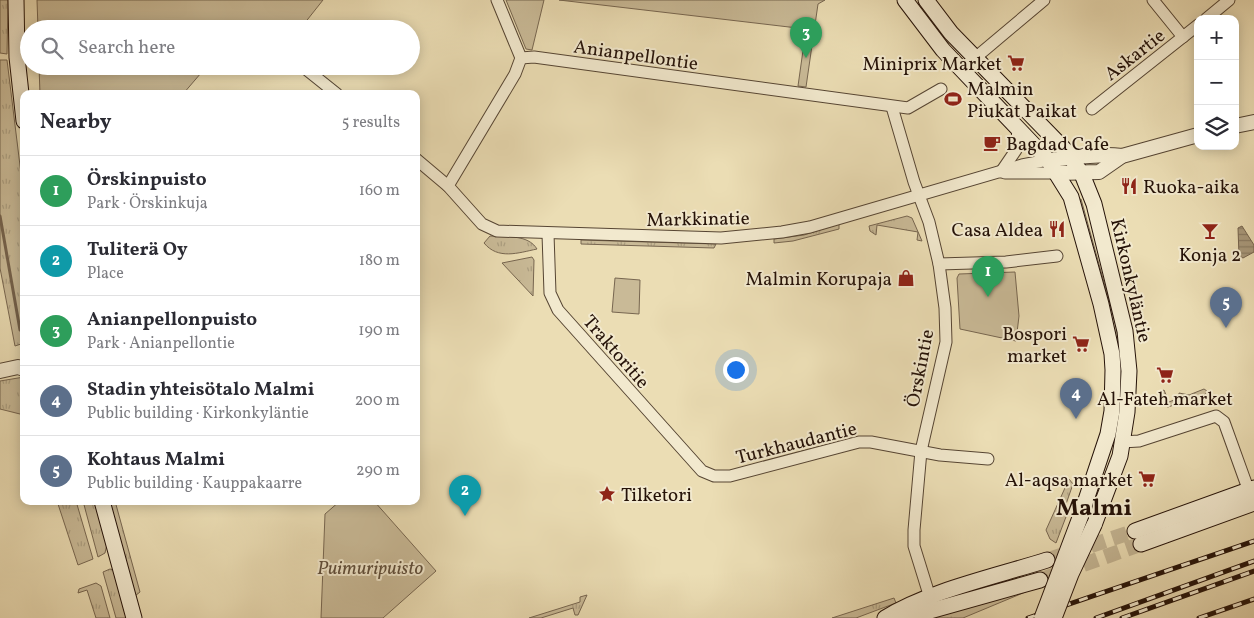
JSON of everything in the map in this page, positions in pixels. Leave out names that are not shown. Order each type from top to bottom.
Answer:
[{"type":"main road","points":[[16,0],[21,90]]},
{"type":"main road","name":"Kirkonkyläntie","points":[[905,0],[943,50],[1048,160],[1058,173],[1071,197],[1112,354],[1113,387],[1111,419],[1102,457],[1042,618]]},
{"type":"main road","name":"Kirkonkyläntie","points":[[926,0],[951,33],[1072,158],[1082,174],[1094,204],[1126,340],[1129,372],[1122,442],[1115,469],[1102,504],[1054,618]]},
{"type":"main road","points":[[1138,537],[1253,496]]},
{"type":"main road","points":[[103,505],[134,618]]},
{"type":"main road","points":[[905,618],[932,604],[1047,560]]},
{"type":"main road","points":[[885,618],[900,608],[932,604],[1040,580]]},
{"type":"street","points":[[448,186],[515,74],[521,58],[497,0]]},
{"type":"street","points":[[962,69],[1044,0]]},
{"type":"street","points":[[1152,0],[1182,37]]},
{"type":"street","points":[[1211,15],[1229,0]]},
{"type":"street","name":"Askartie","points":[[1092,109],[1194,28]]},
{"type":"street","name":"Anianpellontie","points":[[521,58],[534,58],[908,108],[941,89]]},
{"type":"street","points":[[313,75],[332,90]]},
{"type":"street","name":"Örskintie","points":[[892,106],[919,194],[928,216],[939,264],[945,308],[946,342],[921,451],[914,546],[932,604]]},
{"type":"street","points":[[1239,125],[1254,122]]},
{"type":"street","points":[[1000,172],[1016,150],[1018,129]]},
{"type":"street","points":[[1058,173],[1082,174],[1099,172],[1122,156],[1194,136]]},
{"type":"street","points":[[1048,160],[1106,154],[1122,156]]},
{"type":"street","name":"Markkinatie","points":[[420,162],[448,186],[489,229],[548,234],[721,238],[782,232],[810,227],[1022,165],[1048,160]]},
{"type":"street","name":"Markkinatie","points":[[1000,172],[1058,173]]},
{"type":"street","name":"Traktoritie","points":[[548,234],[550,292],[558,310],[702,471]]},
{"type":"street","points":[[939,264],[1006,262],[1057,256]]},
{"type":"street","points":[[0,371],[20,366]]},
{"type":"street","points":[[1122,442],[1139,442],[1216,416],[1224,422],[1253,496]]},
{"type":"street","name":"Turkhaudantie","points":[[702,471],[714,476],[730,476],[859,442],[940,455],[988,459]]},
{"type":"green space","points":[[0,0],[8,0],[7,54],[0,53]]},
{"type":"green space","points":[[37,0],[323,0],[307,20],[38,20]]},
{"type":"green space","points":[[506,0],[544,0],[532,50],[526,49]]},
{"type":"green space","points":[[559,0],[825,0],[818,4],[806,87],[798,86],[806,29]]},
{"type":"green space","points":[[0,60],[7,60],[20,166],[20,344],[15,346],[0,268]]},
{"type":"green space","points":[[39,75],[199,75],[186,90],[40,90]]},
{"type":"green space","points":[[1081,199],[1121,344],[1117,345],[1078,200]]},
{"type":"green space","points":[[907,216],[912,218],[922,241],[917,240],[918,232],[877,225],[876,235],[870,231],[869,226]]},
{"type":"green space","points":[[839,224],[839,229],[793,241],[774,243],[774,239],[804,235]]},
{"type":"green space","points":[[490,236],[522,239],[533,244],[537,249],[509,254],[496,252],[484,243]]},
{"type":"green space","points":[[581,240],[716,244],[714,248],[581,244]]},
{"type":"green space","points":[[532,257],[534,260],[533,296],[502,263]]},
{"type":"green space","points":[[1015,272],[1019,316],[1016,341],[960,329],[957,278],[959,274]]},
{"type":"green space","points":[[615,278],[640,280],[639,314],[612,312]]},
{"type":"green space","points":[[20,378],[20,414],[0,409],[0,381]]},
{"type":"green space","points":[[1204,389],[1207,391],[1206,394],[1168,407],[1165,406],[1160,392],[1164,390],[1169,402],[1179,398],[1179,393],[1189,395]]},
{"type":"green space","points":[[1069,479],[1073,484],[1065,507],[1069,509],[1056,543],[1050,539],[1046,530]]},
{"type":"green space","points":[[58,505],[77,505],[93,559],[78,565]]},
{"type":"green space","points":[[84,505],[96,505],[107,544],[105,553],[98,557]]},
{"type":"green space","points":[[110,505],[116,505],[140,592],[135,596]]},
{"type":"green space","name":"Puimuripuisto","points":[[335,505],[378,505],[436,571],[383,618],[321,618],[325,514]]},
{"type":"green space","points":[[110,569],[114,570],[127,618],[116,618],[103,572]]},
{"type":"green space","points":[[96,583],[101,586],[110,618],[96,618],[87,590],[78,593],[79,589]]},
{"type":"green space","points":[[1035,588],[963,618],[922,618]]},
{"type":"green space","points":[[587,595],[578,615],[575,615],[573,608],[541,618],[529,618],[580,602],[580,597]]},
{"type":"green space","points":[[894,598],[896,603],[856,618],[832,618]]},
{"type":"shaded area","points":[[1242,226],[1254,245],[1254,252],[1243,258],[1239,256],[1238,228]]},
{"type":"waterway","points":[[0,216],[20,330]]},
{"type":"tunnel","points":[[1047,560],[1135,531]]},
{"type":"tunnel","points":[[1040,580],[1141,544]]},
{"type":"railway","points":[[1028,618],[1254,541]]},
{"type":"railway","points":[[1096,618],[1254,561]]},
{"type":"railway","points":[[1122,618],[1254,571]]},
{"type":"railway","points":[[1199,618],[1254,599]]},
{"type":"place","name":"Anianpellonpuisto","points":[[806,58]]},
{"type":"place","name":"Miniprix Market","points":[[1016,63]]},
{"type":"place","name":"Malmin Piukat Paikat","points":[[953,99]]},
{"type":"place","name":"Bagdad Cafe","points":[[992,143]]},
{"type":"place","name":"Ruoka-aika","points":[[1129,186]]},
{"type":"place","name":"Casa Aldea","points":[[1057,229]]},
{"type":"place","name":"Konja 2","points":[[1210,231]]},
{"type":"place","name":"Malmin Korupaja","points":[[906,278]]},
{"type":"place","name":"Örskinpuisto","points":[[988,297]]},
{"type":"place","name":"Kohtaus Malmi","points":[[1226,328]]},
{"type":"place","name":"Bospori market","points":[[1081,344]]},
{"type":"place","name":"Al-Fateh market","points":[[1165,375]]},
{"type":"place","name":"Stadin yhteisötalo Malmi","points":[[1076,419]]},
{"type":"place","name":"Al-aqsa market","points":[[1147,479]]},
{"type":"place","name":"Tilketori","points":[[607,494]]},
{"type":"place","name":"Tuliterä Oy","points":[[465,516]]},
{"type":"district","name":"Malmi","points":[[1094,507]]}]
